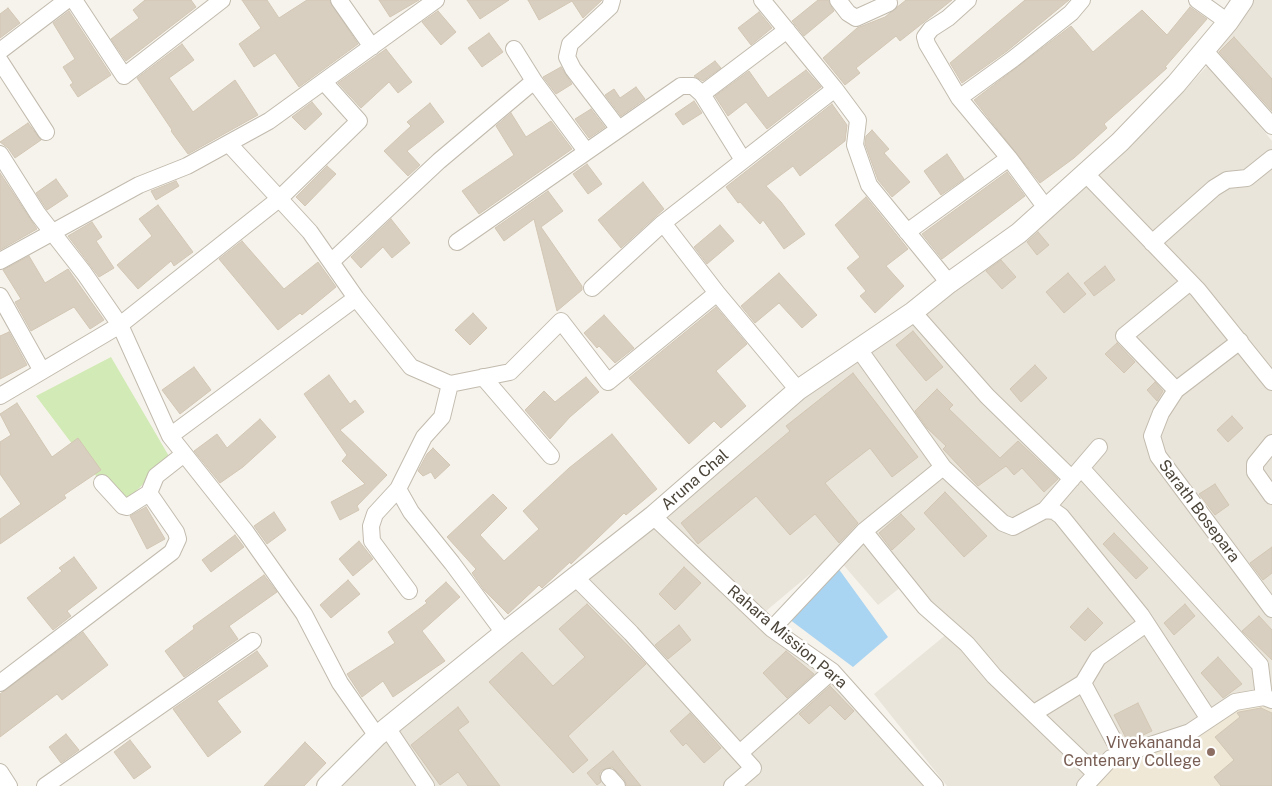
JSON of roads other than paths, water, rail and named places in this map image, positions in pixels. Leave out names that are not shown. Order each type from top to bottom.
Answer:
[{"type":"street","points":[[0,51],[67,0]]},
{"type":"street","points":[[74,0],[124,76],[222,0]]},
{"type":"street","points":[[339,0],[372,47]]},
{"type":"street","points":[[0,261],[139,185],[187,166],[269,121],[436,0]]},
{"type":"street","points":[[612,0],[610,7],[570,44],[567,56],[573,69],[618,128]]},
{"type":"street","points":[[762,0],[858,120],[855,145],[869,185],[949,283]]},
{"type":"street","points":[[838,0],[848,13],[856,18],[865,16],[889,3]]},
{"type":"street","points":[[959,98],[1020,54],[1071,13],[1082,0]]},
{"type":"street","points":[[1197,0],[1228,22]]},
{"type":"street","name":"Aruna Chal","points":[[327,786],[382,732],[653,516],[798,390],[913,312],[949,283],[1019,233],[1120,142],[1205,51],[1243,0]]},
{"type":"street","points":[[963,2],[948,18],[931,29],[925,36],[959,98],[1009,158],[1046,208]]},
{"type":"street","points":[[702,94],[787,30]]},
{"type":"street","points":[[514,49],[534,81],[586,151]]},
{"type":"street","points":[[1205,51],[1272,126]]},
{"type":"street","points":[[0,61],[46,132]]},
{"type":"street","points":[[331,262],[439,162],[534,81]]},
{"type":"street","points":[[0,396],[120,324],[279,199],[359,121],[324,82]]},
{"type":"street","points":[[457,242],[618,128],[681,86],[693,86],[702,94],[743,160]]},
{"type":"street","points":[[592,288],[663,223],[835,89]]},
{"type":"street","points":[[229,144],[310,232],[356,298],[411,367],[450,384],[510,372],[560,320],[608,382],[717,293]]},
{"type":"street","points":[[0,154],[52,231],[120,324],[170,436],[246,532],[304,614],[340,683],[426,786]]},
{"type":"street","points":[[907,232],[1009,158]]},
{"type":"street","points":[[1152,243],[1214,188],[1227,180],[1247,178],[1272,158]]},
{"type":"street","points":[[1085,173],[1190,282],[1272,382]]},
{"type":"street","points":[[663,223],[717,293],[798,390]]},
{"type":"street","points":[[1176,390],[1124,336],[1190,282]]},
{"type":"street","points":[[0,296],[42,371]]},
{"type":"street","points":[[170,436],[356,298]]},
{"type":"street","points":[[913,312],[987,396],[1076,473],[1260,665],[1268,699],[1235,702],[1190,732],[1112,758],[1085,786]]},
{"type":"street","name":"Sarath Bosepara","points":[[1240,341],[1176,390],[1161,412],[1152,436],[1158,456],[1272,609]]},
{"type":"street","points":[[858,348],[942,467],[1010,527],[1045,510],[1099,448]]},
{"type":"street","points":[[483,377],[551,456]]},
{"type":"street","points":[[409,591],[372,541],[371,526],[375,514],[398,489],[424,437],[442,417],[450,384]]},
{"type":"street","points":[[1272,443],[1255,464],[1256,472],[1272,496]]},
{"type":"street","points":[[102,483],[127,507],[150,493],[156,476],[184,454]]},
{"type":"street","points":[[772,629],[864,531],[942,467]]},
{"type":"street","points":[[398,489],[411,512],[504,633]]},
{"type":"street","points":[[0,683],[172,552],[178,540],[176,532],[150,493]]},
{"type":"street","points":[[1045,510],[1054,511],[1062,516],[1146,624],[1209,719]]},
{"type":"street","name":"Rahara Mission Para","points":[[653,516],[772,629],[832,671],[927,783]]},
{"type":"street","points":[[864,531],[925,607],[968,644],[994,676],[1034,712],[1096,774]]},
{"type":"street","points":[[575,577],[631,633],[741,752],[753,768],[732,786]]},
{"type":"street","points":[[1034,712],[1083,683],[1098,658],[1146,624]]},
{"type":"street","points":[[45,786],[253,641]]},
{"type":"street","points":[[741,752],[832,671]]},
{"type":"street","points":[[1083,683],[1121,754]]},
{"type":"street","points":[[0,772],[9,786]]},
{"type":"water","points":[[838,568],[888,637],[853,667],[785,616]]},
{"type":"place","name":"Vivekananda Centenary College","points":[[1211,752]]}]
